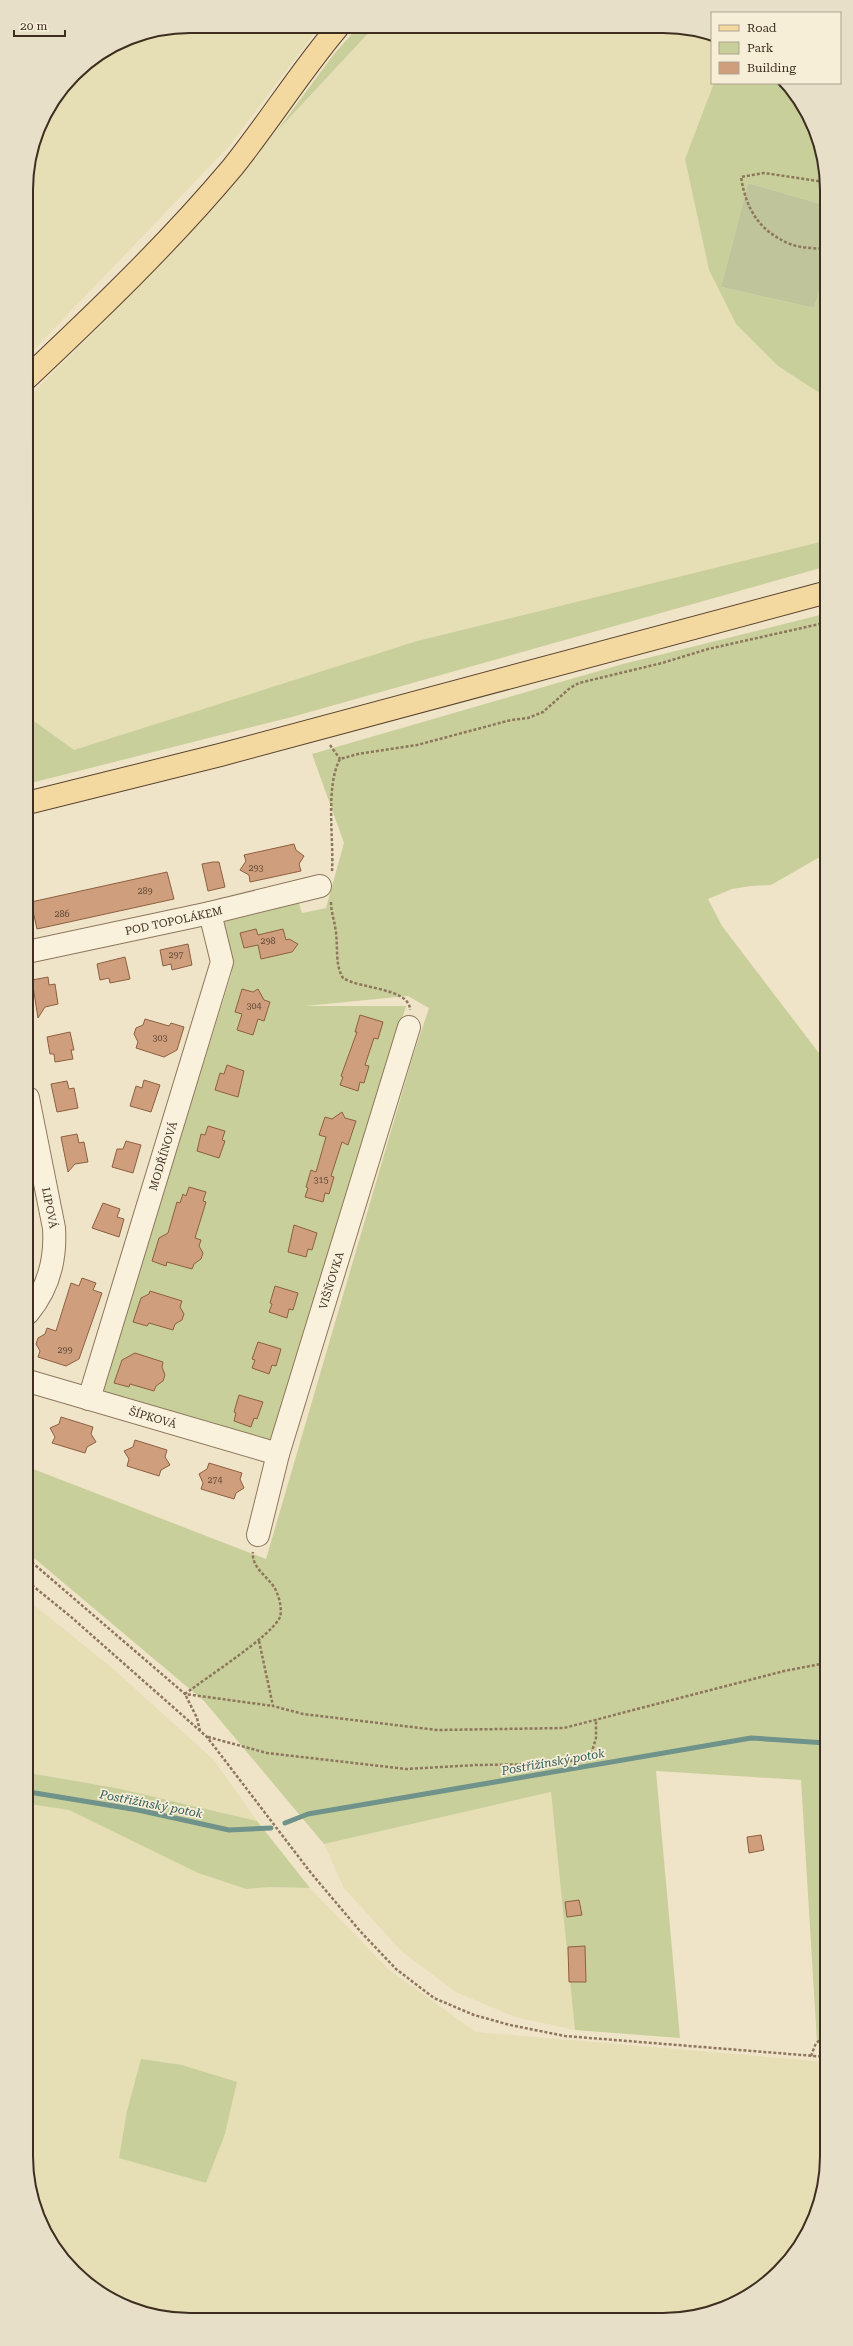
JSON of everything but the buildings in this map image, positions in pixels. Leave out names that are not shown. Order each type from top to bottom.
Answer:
[{"type":"main road","points":[[33,372],[198,207],[255,137],[333,33]]},
{"type":"main road","points":[[33,802],[220,755],[820,594]]},
{"type":"street","name":"POD TOPOLÁKEM","points":[[33,951],[327,886]]},
{"type":"street","name":"MODŘÍNOVÁ","points":[[89,1399],[222,962],[210,913]]},
{"type":"street","name":"VIŠŇOVKA","points":[[258,1535],[278,1454],[409,1028]]},
{"type":"street","name":"LIPOVÁ","points":[[33,1123],[54,1228],[55,1242],[48,1280],[33,1305]]},
{"type":"street","name":"ŠÍPKOVÁ","points":[[33,1382],[278,1454]]},
{"type":"path","points":[[820,181],[764,173],[741,177],[744,197],[758,225],[790,244],[820,248]]},
{"type":"path","points":[[409,1028],[410,1007],[401,995],[366,988],[343,978],[338,964],[327,886],[333,834],[330,794],[336,766],[340,759],[358,754],[417,745],[511,720],[528,718],[544,712],[570,688],[579,683],[662,663],[708,649],[820,624]]},
{"type":"path","points":[[185,1694],[246,1648],[259,1641],[279,1619],[281,1612],[277,1593],[258,1570],[252,1557],[258,1535]]},
{"type":"path","points":[[33,1564],[185,1694],[197,1718],[201,1732]]},
{"type":"path","points":[[33,1586],[70,1616],[207,1737],[311,1873],[360,1931],[406,1978],[434,1998],[474,2015],[510,2026],[565,2036],[820,2057]]},
{"type":"path","points":[[259,1641],[273,1706]]},
{"type":"path","points":[[185,1694],[273,1706],[303,1714],[437,1730],[564,1728],[784,1671],[820,1664]]},
{"type":"path","points":[[207,1737],[267,1753],[406,1769],[477,1765],[548,1764],[590,1758],[596,1738],[596,1719]]},
{"type":"path","points":[[811,2056],[816,2043],[820,2040]]},
{"type":"shaded area","points":[[314,33],[230,145],[33,351],[34,170],[41,140],[49,121],[60,103],[79,79],[103,60],[121,49],[140,41],[170,34]]},
{"type":"shaded area","points":[[368,33],[673,33],[711,40],[711,84],[714,84],[685,159],[709,270],[736,324],[778,366],[820,393],[820,542],[417,641],[73,751],[33,721],[33,392],[101,325],[341,60]]},
{"type":"shaded area","points":[[33,1604],[111,1667],[214,1760],[257,1821],[116,1788],[33,1774]]},
{"type":"shaded area","points":[[551,1792],[575,2030],[515,2017],[456,1992],[401,1951],[344,1888],[324,1844]]},
{"type":"shaded area","points":[[33,1805],[69,1810],[198,1873],[246,1889],[271,1887],[310,1888],[389,1970],[476,2032],[820,2061],[819,2176],[812,2206],[799,2234],[774,2267],[741,2292],[713,2305],[673,2313],[180,2313],[150,2308],[121,2297],[103,2286],[79,2267],[60,2243],[49,2225],[41,2206],[34,2176]],"holes":[[[237,2082],[225,2134],[206,2183],[170,2172]]]},
{"type":"green space","points":[[353,33],[368,33],[276,132],[334,54]]},
{"type":"green space","points":[[714,84],[778,84],[799,112],[808,130],[815,150],[820,180],[820,204],[748,183],[721,287],[814,308],[820,288],[820,393],[778,366],[736,324],[709,270],[685,159]]},
{"type":"green space","points":[[748,183],[820,204],[820,288],[814,308],[721,287]]},
{"type":"green space","points":[[820,542],[820,568],[292,717],[33,782],[33,720],[74,750],[417,641]]},
{"type":"green space","points":[[820,615],[820,857],[771,885],[732,889],[708,899],[722,926],[820,1054],[820,2042],[817,2042],[801,1780],[656,1771],[680,2038],[575,2030],[551,1792],[324,1844],[204,1701],[33,1557],[33,1469],[266,1559],[412,1059],[429,1008],[408,996],[305,1006],[406,1006],[273,1437],[267,1443],[100,1396],[232,972],[222,929],[226,920],[298,900],[302,913],[326,908],[344,843],[312,754],[623,664]]},
{"type":"green space","points":[[33,1774],[116,1788],[257,1821],[310,1888],[271,1887],[246,1889],[198,1873],[69,1810],[33,1805]]},
{"type":"green space","points":[[141,2059],[182,2065],[237,2082],[225,2134],[206,2183],[119,2158],[127,2111]]},
{"type":"waterway","name":"Postřižínský potok","points":[[285,1823],[308,1814],[751,1738],[820,1743]]},
{"type":"waterway","name":"Postřižínský potok","points":[[33,1793],[138,1810],[229,1830],[271,1828]]}]
